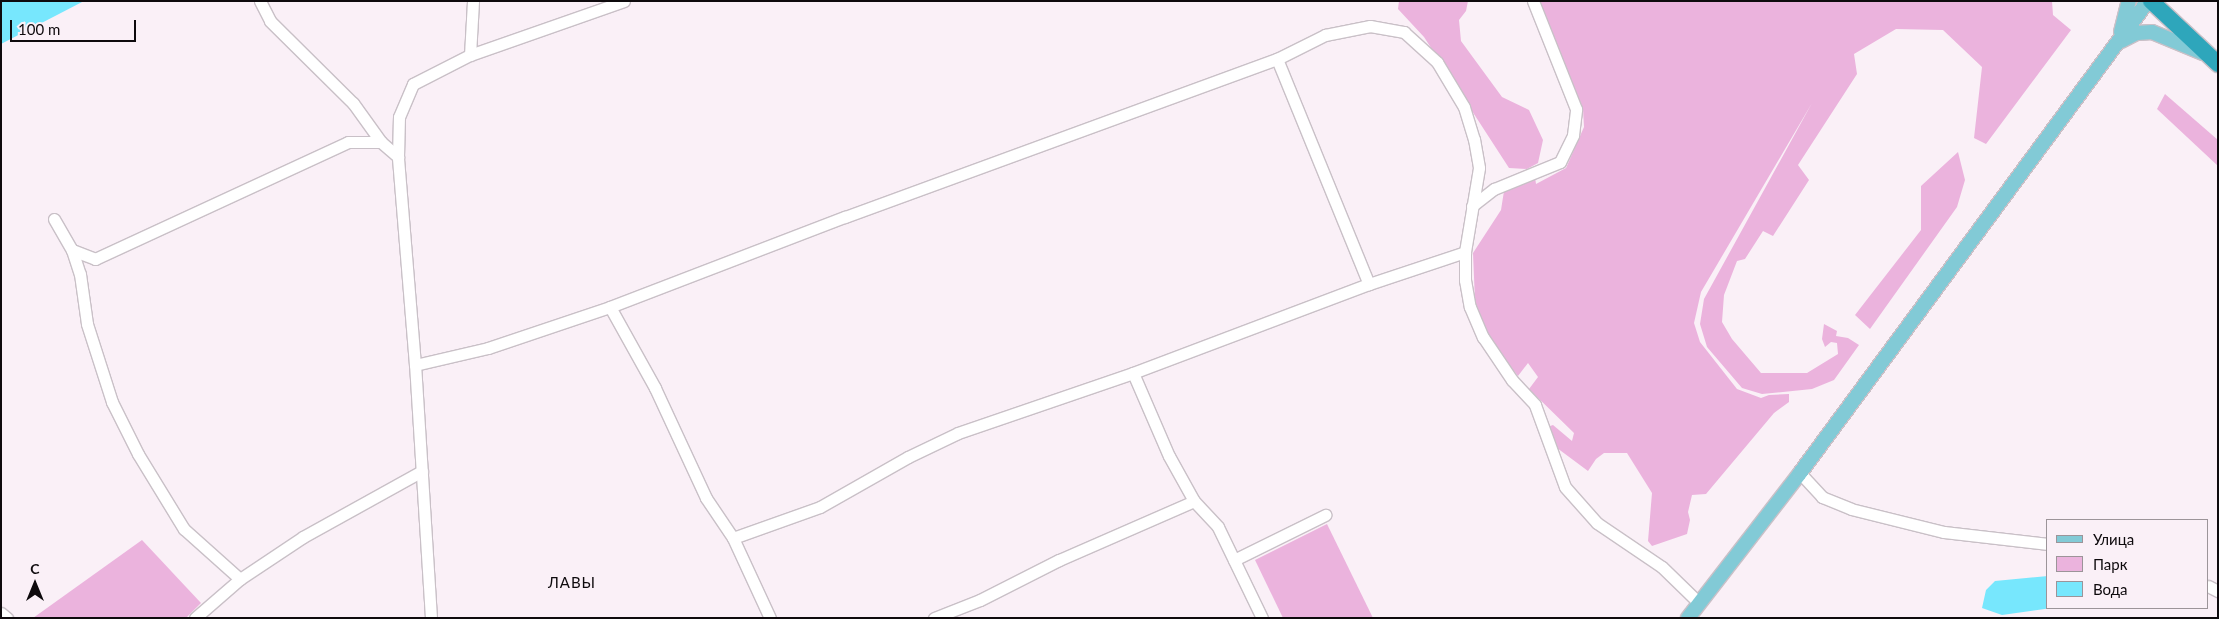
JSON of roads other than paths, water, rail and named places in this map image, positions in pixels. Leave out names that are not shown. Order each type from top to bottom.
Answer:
[{"type":"highway","points":[[2149,1],[2212,59]]},
{"type":"main road","points":[[2118,42],[2129,1]]},
{"type":"main road","points":[[1688,618],[1800,473],[2149,1]]},
{"type":"main road","points":[[2118,42],[2136,32],[2152,32],[2212,59]]},
{"type":"street","points":[[260,1],[270,21],[353,103],[381,142],[398,158]]},
{"type":"street","points":[[470,55],[473,1]]},
{"type":"street","points":[[431,618],[415,365],[398,158],[399,117],[413,84],[470,55],[624,1]]},
{"type":"street","points":[[1472,206],[1494,189],[1560,162],[1573,135],[1576,109],[1533,1]]},
{"type":"street","points":[[415,365],[488,348],[610,307],[846,217],[1277,59],[1325,35],[1370,26],[1404,32],[1437,62],[1464,107],[1474,139],[1480,168],[1465,252],[1465,280],[1470,307],[1482,338],[1512,380],[1535,405],[1565,487],[1598,523],[1662,567],[1699,603]]},
{"type":"street","points":[[1277,59],[1369,284]]},
{"type":"street","points":[[72,250],[95,259],[348,142],[381,142]]},
{"type":"street","points":[[54,219],[72,250],[80,274],[87,324],[112,402],[138,454],[184,528],[240,579]]},
{"type":"street","points":[[733,538],[820,507],[908,457],[958,433],[1133,372],[1369,284],[1465,252]]},
{"type":"street","points":[[610,307],[655,388],[706,498],[733,538],[770,618]]},
{"type":"street","points":[[1133,372],[1169,456],[1194,501],[1218,527],[1262,618]]},
{"type":"street","points":[[195,618],[240,579],[303,537],[422,471]]},
{"type":"street","points":[[1800,473],[1822,497],[1851,509],[1944,532],[2046,544]]},
{"type":"street","points":[[934,618],[980,600],[1059,560],[1194,501]]},
{"type":"street","points":[[1234,560],[1325,515]]},
{"type":"street","points":[[1,613],[7,618]]},
{"type":"water","points":[[1,1],[84,1],[1,44]]},
{"type":"water","points":[[2046,576],[2046,609],[2002,615],[1982,608],[1986,590],[1995,581]]},
{"type":"district","name":"ЛАВЫ","points":[[572,583]]}]
